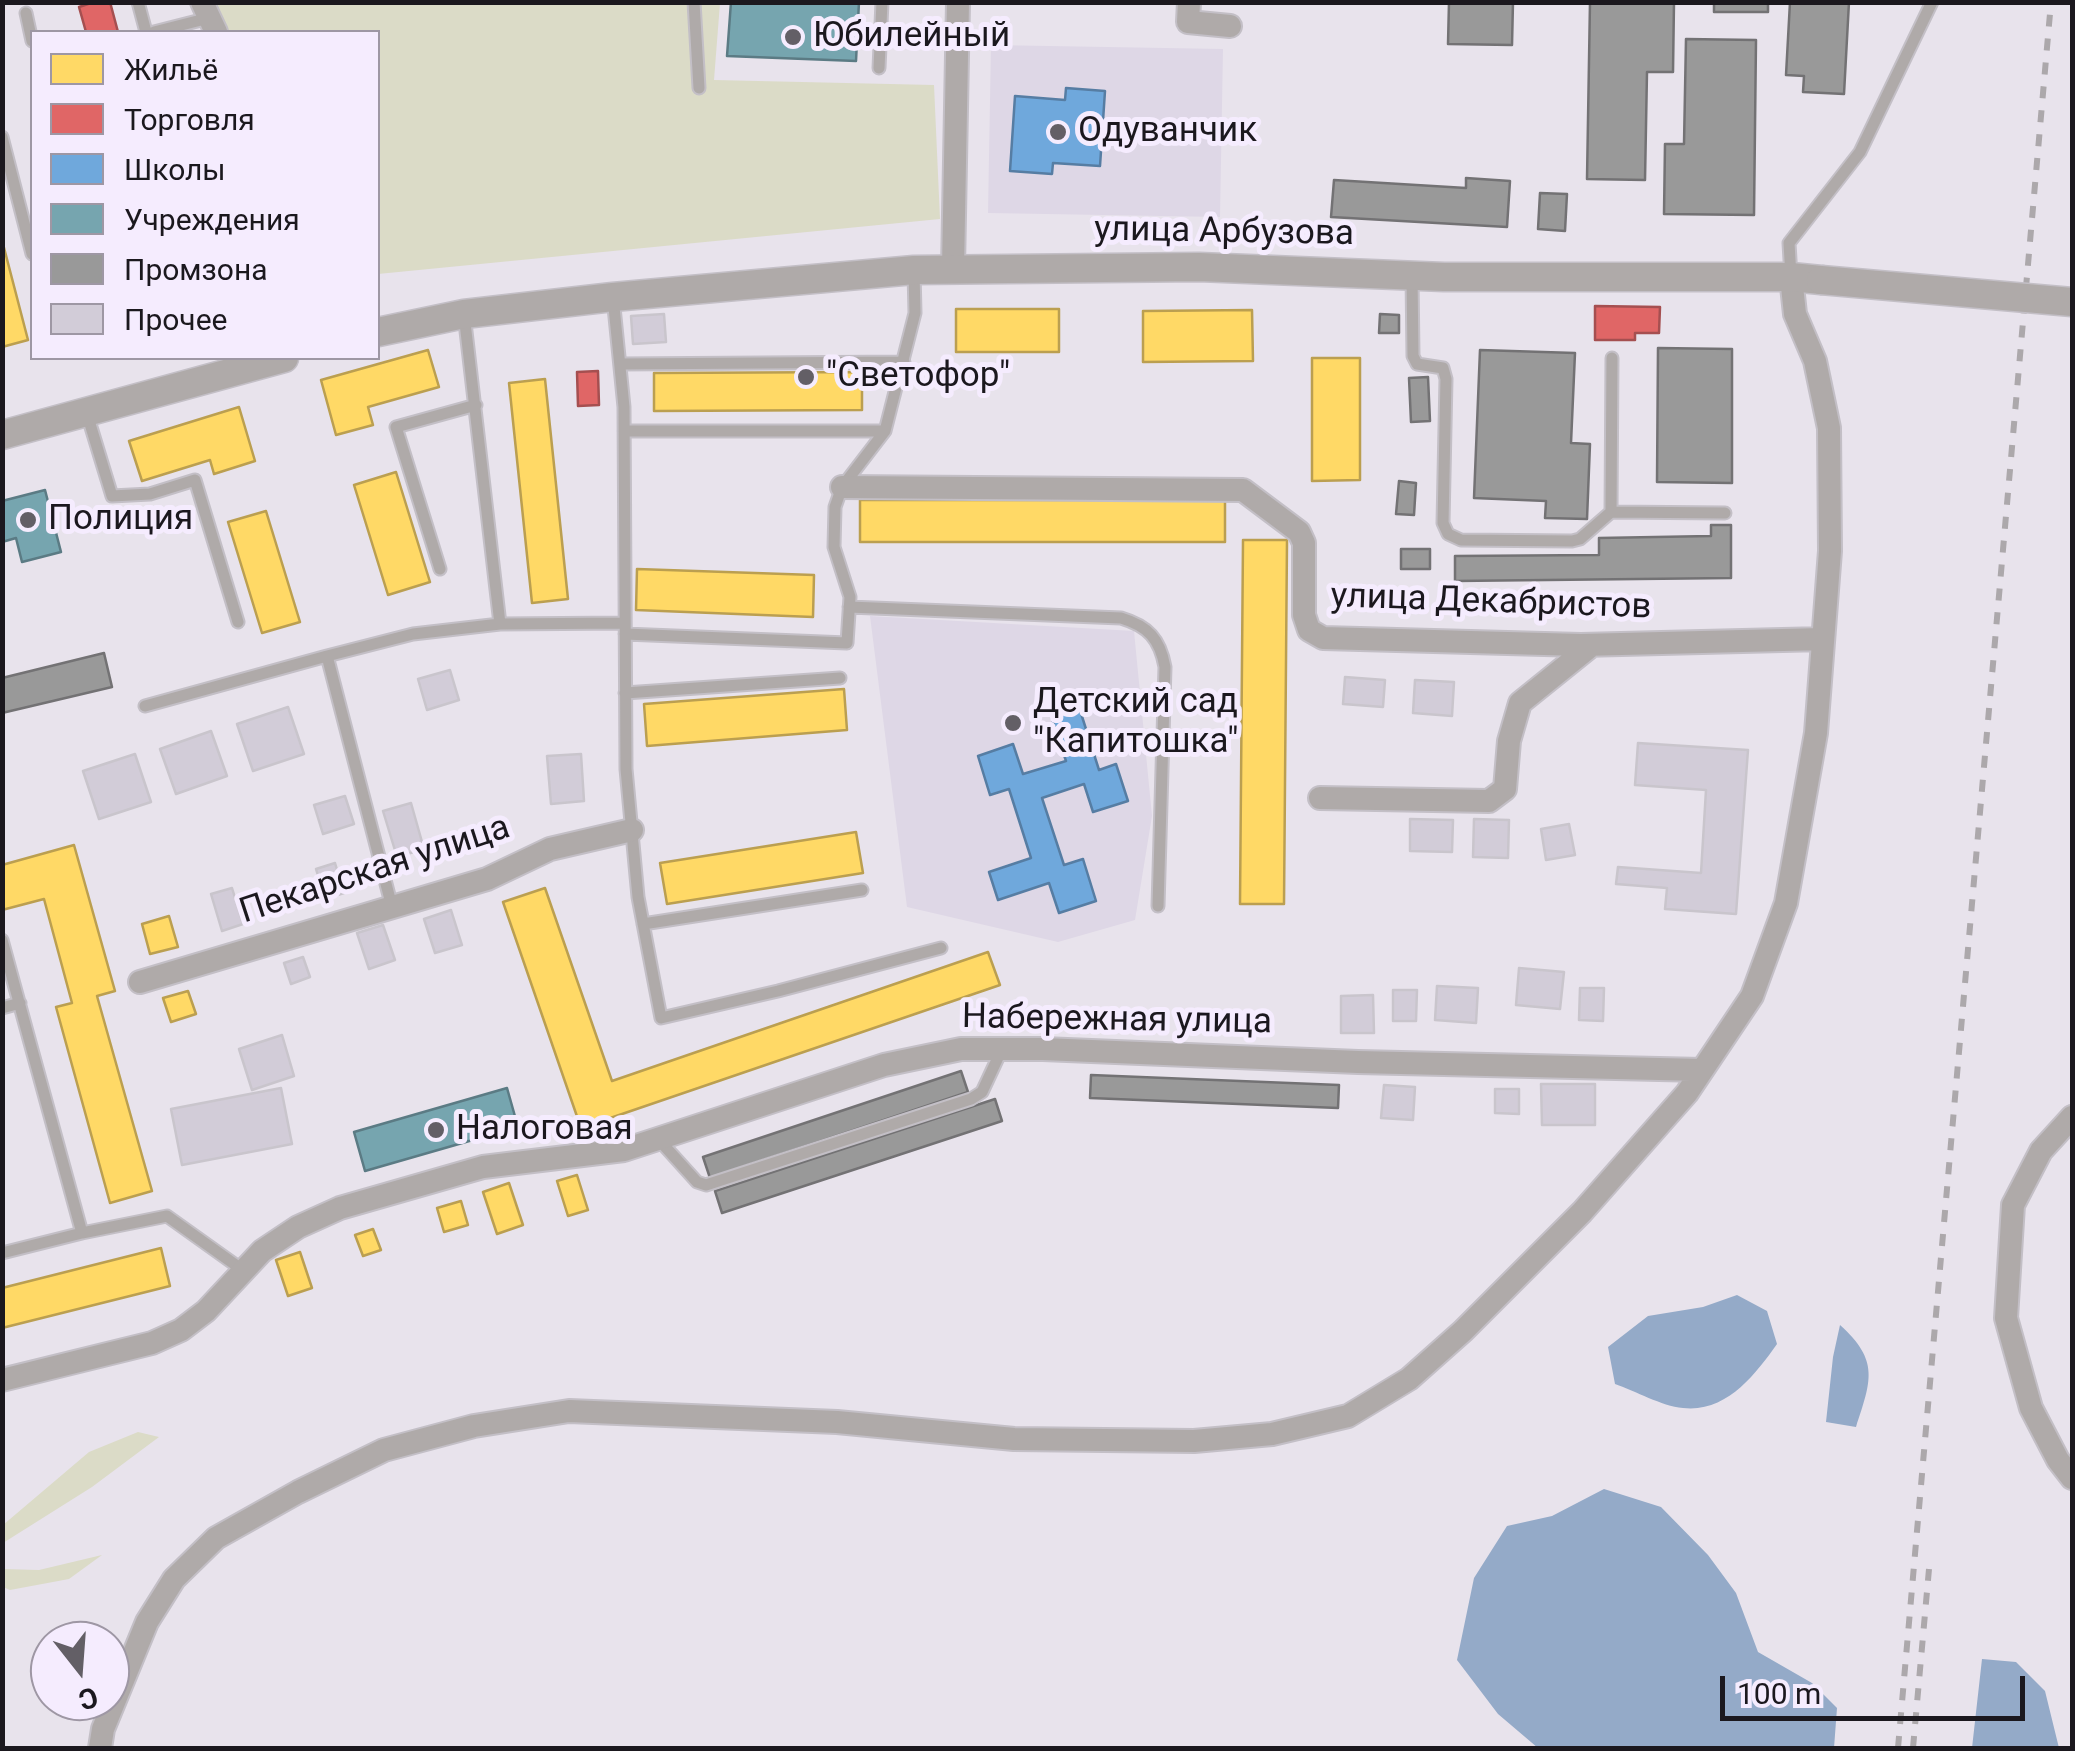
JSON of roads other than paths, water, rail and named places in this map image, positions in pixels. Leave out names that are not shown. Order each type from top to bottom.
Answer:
[{"type":"street","points":[[953,268],[958,2]]},
{"type":"street","points":[[1189,2],[1188,22],[1230,26]]},
{"type":"street","name":"улица Арбузова","points":[[380,332],[464,314],[613,297],[953,268],[1199,267],[1412,276],[1790,278],[2072,302]]},
{"type":"street","points":[[100,1748],[147,1622],[174,1579],[216,1538],[384,1450],[474,1426],[569,1411],[837,1422],[1014,1439],[1194,1441],[1272,1434],[1348,1416],[1409,1379],[1582,1212],[1687,1093],[1752,996],[1786,903],[1816,733],[1830,551],[1829,428],[1815,361],[1795,314],[1790,278]]},
{"type":"street","points":[[2,435],[277,360]]},
{"type":"street","name":"улица Декабристов","points":[[842,487],[1243,490],[1299,532],[1304,543],[1304,615],[1309,630],[1323,638],[1592,644],[1823,639]]},
{"type":"street","points":[[1320,798],[1489,800],[1505,789],[1509,741],[1520,703],[1592,644]]},
{"type":"street","name":"Пекарская улица","points":[[140,982],[487,879],[550,849],[632,830]]},
{"type":"street","name":"Набережная улица","points":[[2,1380],[152,1343],[181,1330],[206,1311],[262,1251],[298,1227],[340,1208],[483,1167],[585,1156],[660,1141],[884,1066],[961,1049],[1702,1070]]},
{"type":"street","points":[[2072,1117],[2041,1152],[2013,1205],[2006,1318],[2031,1408],[2072,1478]]},
{"type":"lane","points":[[138,2],[145,30]]},
{"type":"lane","points":[[694,2],[699,88]]},
{"type":"lane","points":[[878,68],[882,2]]},
{"type":"lane","points":[[1790,278],[1789,243],[1860,152],[1932,2]]},
{"type":"lane","points":[[26,13],[30,32]]},
{"type":"lane","points":[[162,30],[209,18]]},
{"type":"lane","points":[[2,137],[30,246]]},
{"type":"lane","points":[[146,706],[413,634],[500,624],[847,642],[850,597],[832,527],[842,487],[885,431],[915,313],[914,270]]},
{"type":"lane","points":[[1412,276],[1413,356],[1417,364],[1443,368],[1446,378],[1443,523],[1448,534],[1461,540],[1572,541],[1580,540],[1610,512],[1725,514]]},
{"type":"lane","points":[[613,297],[624,431],[626,769],[643,924],[661,1018],[778,992],[941,948]]},
{"type":"lane","points":[[464,314],[500,624]]},
{"type":"lane","points":[[1610,512],[1612,358]]},
{"type":"lane","points":[[620,364],[904,362]]},
{"type":"lane","points":[[440,569],[396,427],[476,404]]},
{"type":"lane","points":[[88,414],[112,496],[150,494],[196,480],[238,622]]},
{"type":"lane","points":[[624,431],[885,431]]},
{"type":"lane","points":[[850,607],[1121,618],[1147,628],[1156,638],[1165,667],[1158,906]]},
{"type":"lane","points":[[328,656],[392,907]]},
{"type":"lane","points":[[625,693],[840,678]]},
{"type":"lane","points":[[643,924],[862,890]]},
{"type":"lane","points":[[2,940],[82,1233]]},
{"type":"lane","points":[[2,1008],[20,1004]]},
{"type":"lane","points":[[660,1141],[697,1182],[706,1185],[971,1098],[982,1092],[1002,1049]]},
{"type":"lane","points":[[2,1252],[167,1216],[244,1271]]},
{"type":"water","points":[[1737,1295],[1767,1311],[1777,1344],[1738,1390],[1713,1404],[1683,1408],[1615,1384],[1608,1347],[1648,1316],[1703,1307]]},
{"type":"water","points":[[1840,1325],[1861,1350],[1869,1372],[1856,1427],[1826,1422]]},
{"type":"water","points":[[1604,1489],[1661,1507],[1708,1555],[1736,1593],[1758,1652],[1812,1683],[1837,1708],[1834,1748],[1538,1748],[1498,1714],[1457,1660],[1474,1578],[1507,1526],[1552,1516]]},
{"type":"water","points":[[1982,1659],[2016,1662],[2045,1691],[2059,1748],[1972,1748]]},
{"type":"railway","points":[[1898,1748],[2051,2]]},
{"type":"railway","points":[[1913,1748],[1929,1569]]},
{"type":"place","name":"Юбилейный","points":[[793,37]]},
{"type":"place","name":"Одуванчик","points":[[1058,132]]},
{"type":"place","name":"\"Светофор\"","points":[[806,377]]},
{"type":"place","name":"Полиция","points":[[28,520]]},
{"type":"place","name":"Детский сад \"Капитошка\"","points":[[1013,723]]},
{"type":"place","name":"Налоговая","points":[[436,1130]]}]
